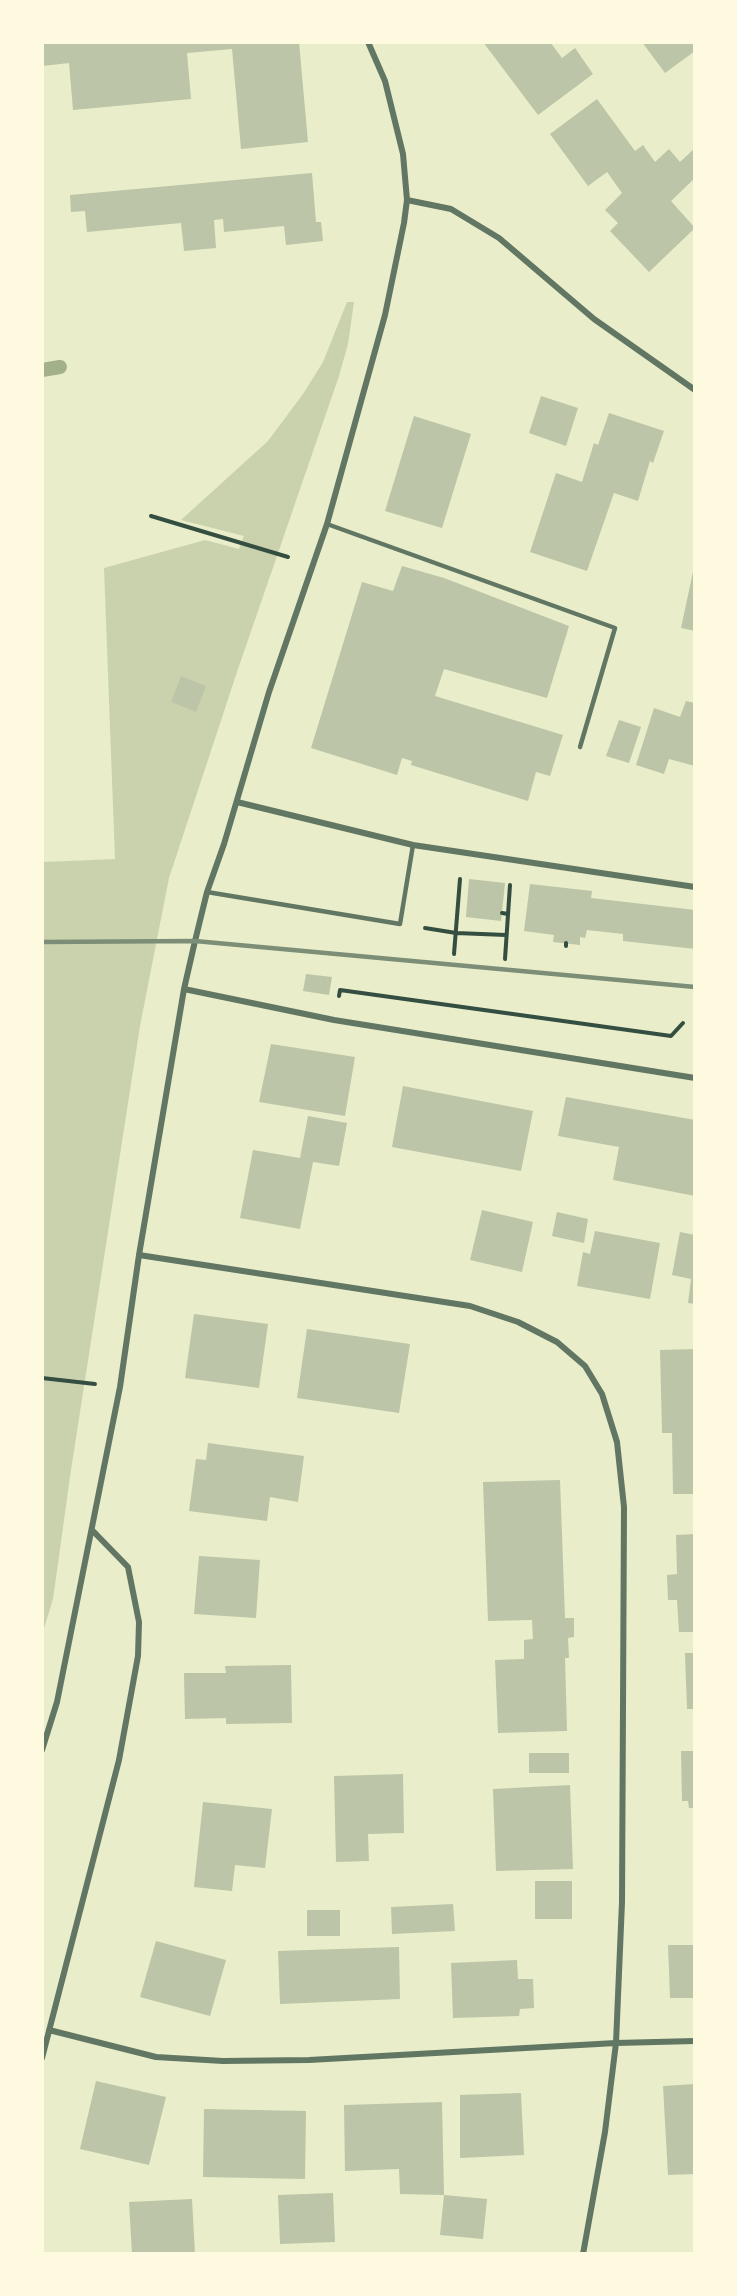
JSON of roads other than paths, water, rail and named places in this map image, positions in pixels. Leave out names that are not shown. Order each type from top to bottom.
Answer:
[{"type":"street","points":[[42,1750],[57,1702],[120,1387],[139,1255],[184,989],[207,892],[237,802],[269,692],[327,524],[385,315],[404,223],[407,200],[403,154],[397,123],[385,81],[368,42]]},
{"type":"street","points":[[407,200],[451,209],[499,238],[594,319],[694,387]]},
{"type":"street","points":[[237,802],[412,845],[695,887]]},
{"type":"street","points":[[184,989],[334,1020],[695,1078]]},
{"type":"street","points":[[139,1255],[470,1306],[518,1322],[557,1342],[585,1366],[602,1394],[617,1442],[624,1507],[622,1902],[616,2043],[605,2132],[583,2254]]},
{"type":"street","points":[[42,2058],[119,1760],[138,1656],[139,1622],[128,1567],[92,1530]]},
{"type":"street","points":[[49,2030],[156,2057],[223,2061],[309,2060],[616,2043],[695,2041]]},
{"type":"lane","points":[[327,524],[615,628],[580,747]]},
{"type":"lane","points":[[207,892],[400,924],[412,845]]},
{"type":"waterway","points":[[42,370],[60,367]]},
{"type":"railway","points":[[42,942],[195,941],[695,987]]}]
